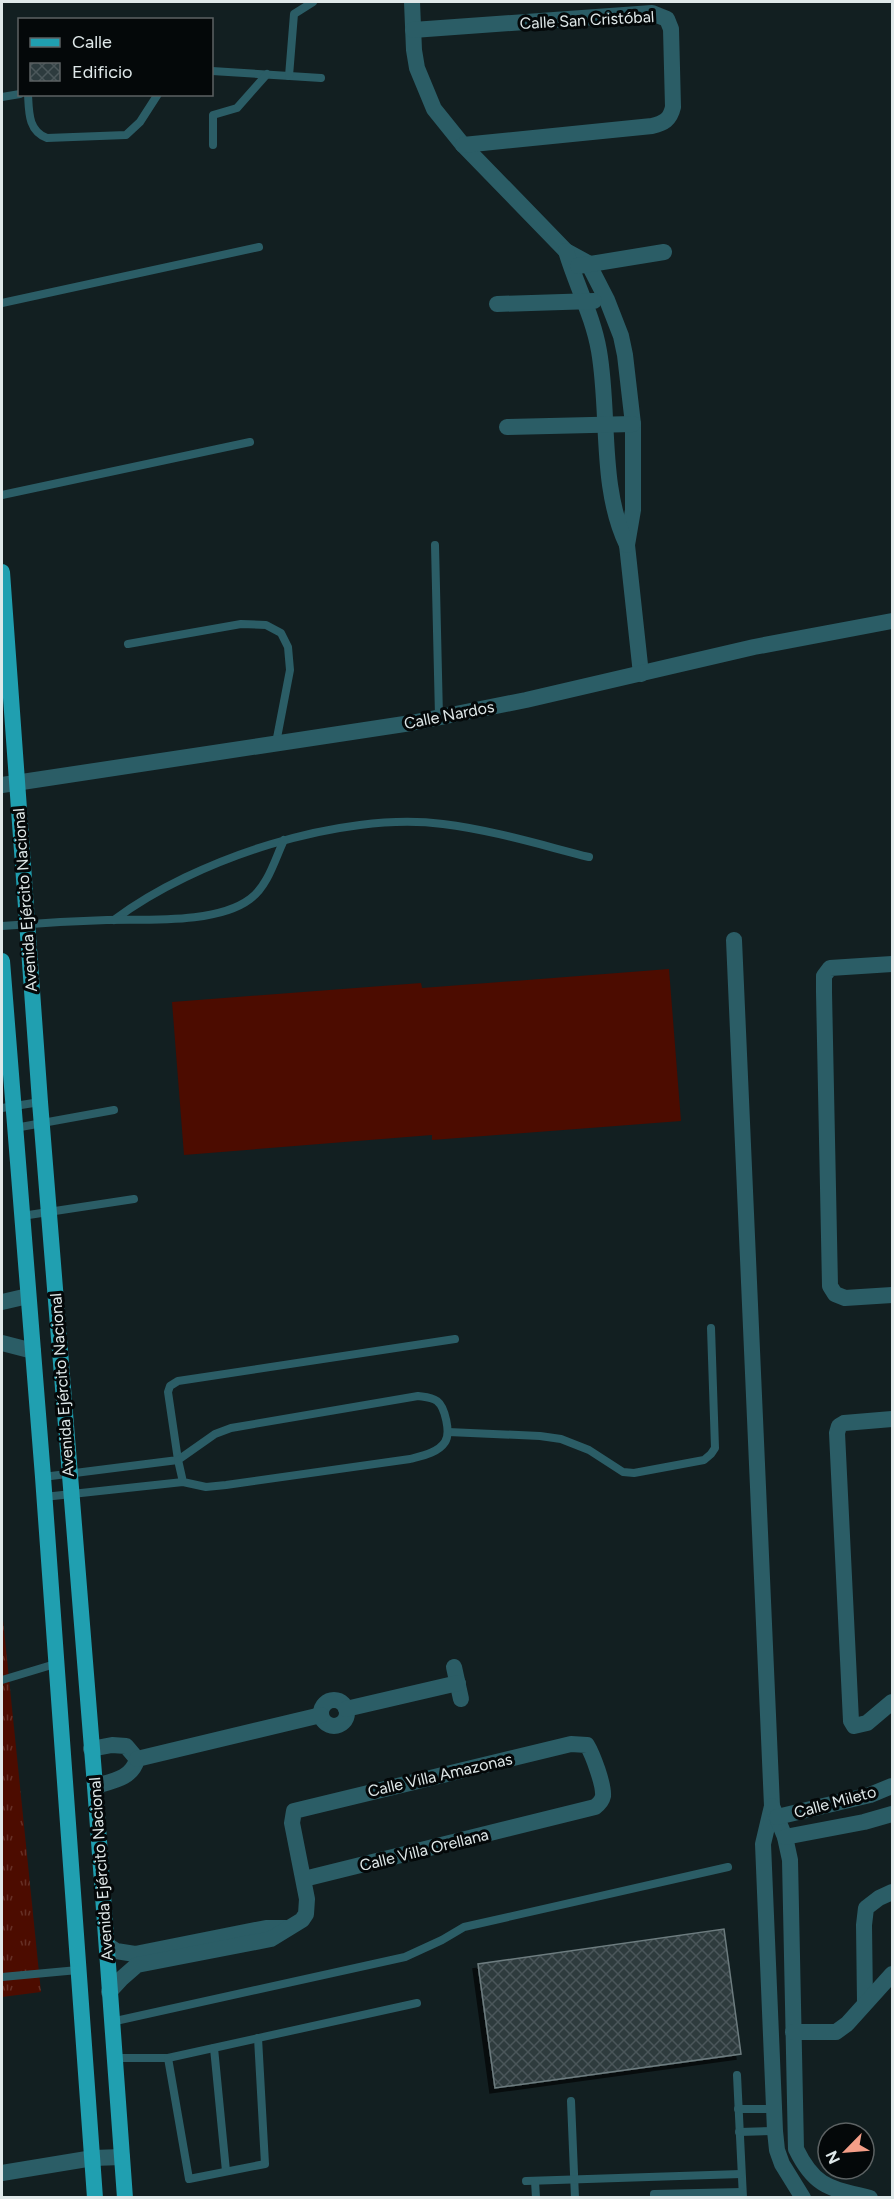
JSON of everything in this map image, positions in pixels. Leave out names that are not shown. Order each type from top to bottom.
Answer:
[{"type":"main road","name":"Avenida Ejército Nacional","points":[[2,572],[9,784],[27,924],[95,1786],[124,2197]]},
{"type":"main road","name":"Avenida Ejército Nacional","points":[[2,961],[7,1107],[15,1128],[33,1351],[95,2198]]},
{"type":"street","points":[[412,2],[415,59],[424,89],[435,109],[463,145],[566,251],[588,263],[607,300],[625,355],[633,424],[633,510],[627,545],[640,675]]},
{"type":"street","name":"Calle San Cristóbal","points":[[413,30],[652,13],[668,19],[671,29],[673,107],[671,116],[663,123],[463,145]]},
{"type":"street","points":[[566,251],[585,302],[598,348],[604,381],[614,513],[627,545]]},
{"type":"street","points":[[571,268],[588,263],[664,252]]},
{"type":"street","points":[[497,304],[607,300]]},
{"type":"street","points":[[507,427],[633,424]]},
{"type":"street","name":"Calle Nardos","points":[[9,784],[439,717],[640,675],[754,647],[892,621]]},
{"type":"street","points":[[734,940],[775,1812],[785,1837],[790,1860],[796,2149],[806,2169],[818,2181],[835,2189],[870,2198]]},
{"type":"street","points":[[892,964],[830,968],[824,976],[830,1286],[835,1294],[845,1298],[892,1294]]},
{"type":"street","points":[[2,1302],[28,1296]]},
{"type":"street","points":[[2,1343],[33,1351]]},
{"type":"street","points":[[892,1419],[843,1423],[839,1426],[837,1433],[850,1721],[854,1726],[860,1726],[892,1702]]},
{"type":"street","points":[[137,1759],[321,1715],[327,1724],[337,1726],[345,1719],[346,1709],[456,1675],[461,1699]]},
{"type":"street","name":"Calle Villa Amazonas","points":[[304,1879],[292,1823],[294,1811],[571,1744],[587,1745]]},
{"type":"street","points":[[92,1749],[120,1745],[130,1749],[137,1759]]},
{"type":"street","name":"Calle Villa Orellana","points":[[304,1879],[595,1807],[601,1802],[603,1792],[592,1752],[587,1745]]},
{"type":"street","points":[[95,1786],[123,1778],[133,1769],[137,1759]]},
{"type":"street","name":"Calle Mileto","points":[[775,1812],[861,1798],[892,1786]]},
{"type":"street","points":[[775,1812],[763,1844],[775,2131],[777,2150],[782,2164],[803,2198]]},
{"type":"street","name":"Calle Mileto","points":[[785,1837],[864,1822],[892,1814]]},
{"type":"street","points":[[107,1945],[136,1960],[238,1940],[271,1939],[286,1928],[296,1925],[306,1914],[307,1899],[304,1879]]},
{"type":"street","points":[[865,2003],[864,1925],[866,1908],[879,1898],[892,1893]]},
{"type":"street","points":[[110,1992],[136,1960]]},
{"type":"street","points":[[793,2032],[836,2032],[847,2024],[892,1974]]},
{"type":"street","points":[[2,2173],[93,2158],[122,2157]]},
{"type":"lane","points":[[289,76],[294,14],[313,2]]},
{"type":"lane","points":[[213,71],[321,78]]},
{"type":"lane","points":[[213,146],[213,115],[237,108],[267,74]]},
{"type":"lane","points":[[2,97],[18,94]]},
{"type":"lane","points":[[28,96],[30,123],[38,135],[46,138],[126,135],[140,122],[157,96]]},
{"type":"lane","points":[[2,303],[259,247]]},
{"type":"lane","points":[[2,495],[250,442]]},
{"type":"lane","points":[[435,545],[439,717]]},
{"type":"lane","points":[[128,644],[241,624],[266,625],[281,633],[288,647],[290,670],[276,743]]},
{"type":"lane","points":[[114,920],[152,894],[233,857],[284,840],[334,829],[374,824],[442,824],[531,842],[589,857]]},
{"type":"lane","points":[[2,926],[114,920],[161,921],[226,911],[239,906],[259,890],[284,840]]},
{"type":"lane","points":[[7,1107],[40,1102]]},
{"type":"lane","points":[[15,1128],[114,1110]]},
{"type":"lane","points":[[22,1216],[134,1198]]},
{"type":"lane","points":[[448,1431],[561,1439],[589,1450],[623,1472],[634,1473],[704,1460],[715,1448],[711,1328]]},
{"type":"lane","points":[[183,1482],[168,1392],[170,1386],[178,1381],[455,1339]]},
{"type":"lane","points":[[43,1477],[178,1460],[215,1434],[231,1428],[418,1396],[438,1402],[448,1431],[445,1442],[436,1450],[410,1459],[226,1485],[206,1486],[183,1482],[44,1497]]},
{"type":"lane","points":[[2,1680],[55,1664]]},
{"type":"lane","points":[[111,2022],[405,1957],[464,1928],[728,1867]]},
{"type":"lane","points":[[2,1977],[78,1970]]},
{"type":"lane","points":[[114,2058],[168,2058],[417,2003]]},
{"type":"lane","points":[[168,2058],[189,2179],[265,2164],[258,2038]]},
{"type":"lane","points":[[214,2048],[226,2172]]},
{"type":"lane","points":[[653,2177],[654,2196],[742,2195],[737,2075]]},
{"type":"lane","points":[[571,2101],[575,2198]]},
{"type":"lane","points":[[738,2109],[774,2109]]},
{"type":"lane","points":[[739,2132],[775,2131]]},
{"type":"lane","points":[[536,2198],[530,2181],[741,2174]]},
{"type":"green space","points":[[669,969],[681,1121],[432,1140],[432,1135],[184,1155],[172,1002],[421,983],[422,988]]},
{"type":"green space","points":[[2,1610],[41,1992],[2,1997]]},
{"type":"building","points":[[724,1929],[741,2054],[495,2088],[478,1964]]}]
